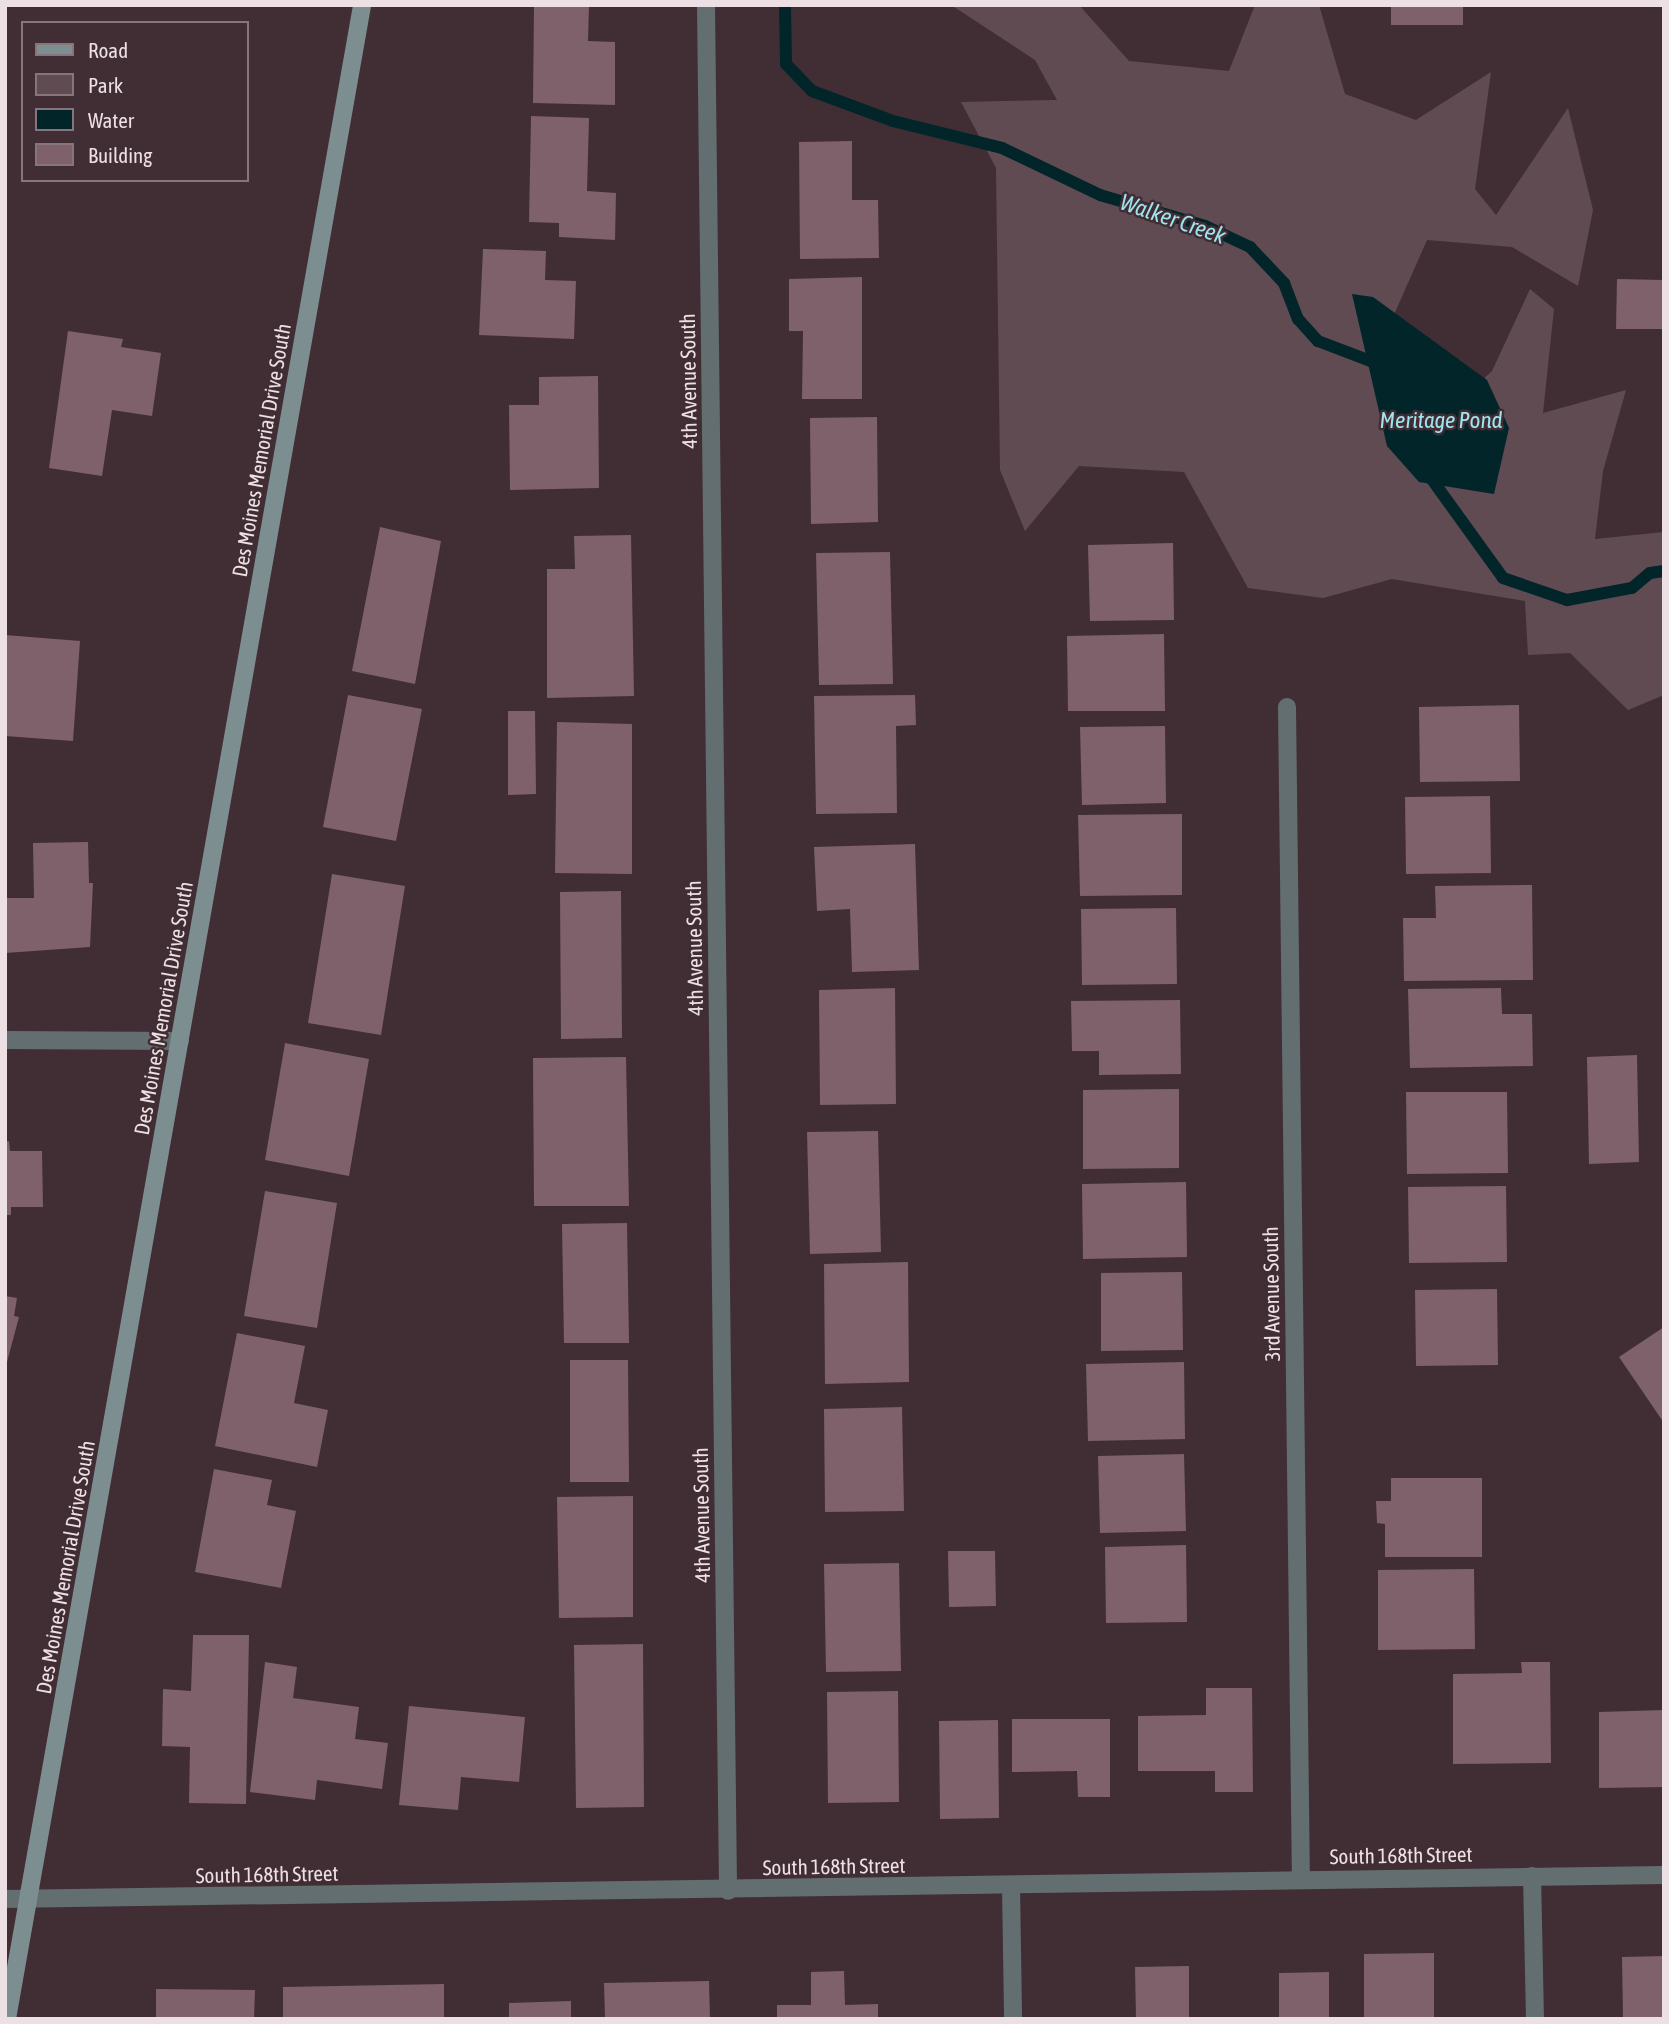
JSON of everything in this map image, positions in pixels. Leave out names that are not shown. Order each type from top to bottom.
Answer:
[{"type":"main road","name":"Des Moines Memorial Drive South","points":[[7,2019],[362,5]]},
{"type":"street","name":"4th Avenue South","points":[[706,5],[728,1891]]},
{"type":"street","name":"3rd Avenue South","points":[[1287,708],[1301,1879]]},
{"type":"street","points":[[5,1040],[180,1041]]},
{"type":"street","name":"South 168th Street","points":[[5,1899],[728,1891],[1301,1879],[1664,1875]]},
{"type":"street","points":[[1532,1876],[1535,2019]]},
{"type":"street","points":[[1011,1886],[1013,2019]]},
{"type":"green space","points":[[951,5],[1079,5],[1129,61],[1229,71],[1255,5],[1319,5],[1345,94],[1416,120],[1491,72],[1475,189],[1496,215],[1568,108],[1593,210],[1578,286],[1512,247],[1427,240],[1385,335],[1429,429],[1492,371],[1530,289],[1554,309],[1543,413],[1626,390],[1603,471],[1595,539],[1664,532],[1664,695],[1628,710],[1570,653],[1528,655],[1525,601],[1392,579],[1323,598],[1248,588],[1184,472],[1079,466],[1025,531],[1000,470],[996,168],[961,102],[1057,100],[1035,60]]},
{"type":"water","name":"Meritage Pond","points":[[1352,294],[1373,297],[1487,380],[1509,428],[1494,494],[1419,482],[1387,446]]},
{"type":"building","points":[[534,5],[589,5],[588,41],[615,42],[615,105],[533,103]]},
{"type":"building","points":[[1391,5],[1463,5],[1463,25],[1391,25]]},
{"type":"building","points":[[531,116],[589,118],[587,191],[616,193],[615,240],[559,237],[559,223],[529,222]]},
{"type":"building","points":[[852,141],[852,200],[878,200],[879,258],[800,259],[799,142]]},
{"type":"building","points":[[483,249],[546,251],[545,280],[576,281],[574,339],[479,335]]},
{"type":"building","points":[[862,277],[862,399],[802,399],[803,331],[789,331],[789,279]]},
{"type":"building","points":[[1617,279],[1664,280],[1664,329],[1616,329]]},
{"type":"building","points":[[68,331],[123,339],[121,347],[161,353],[152,416],[112,410],[102,476],[49,468]]},
{"type":"building","points":[[598,376],[599,488],[510,490],[509,405],[539,405],[539,377]]},
{"type":"building","points":[[877,417],[878,522],[811,524],[810,418]]},
{"type":"building","points":[[380,527],[441,541],[415,684],[352,671]]},
{"type":"building","points":[[631,535],[634,696],[547,698],[547,569],[575,569],[574,536]]},
{"type":"building","points":[[1173,543],[1174,620],[1090,621],[1088,545]]},
{"type":"building","points":[[890,552],[893,684],[819,685],[816,553]]},
{"type":"building","points":[[1164,634],[1165,711],[1068,711],[1067,636]]},
{"type":"building","points":[[5,635],[80,641],[73,741],[5,736]]},
{"type":"building","points":[[348,695],[422,709],[396,841],[323,827]]},
{"type":"building","points":[[915,695],[916,725],[896,726],[897,813],[816,814],[814,696]]},
{"type":"building","points":[[1519,705],[1520,781],[1420,782],[1419,707]]},
{"type":"building","points":[[508,711],[535,711],[536,794],[508,795]]},
{"type":"building","points":[[557,722],[632,724],[632,874],[555,873]]},
{"type":"building","points":[[1165,726],[1166,803],[1082,805],[1080,727]]},
{"type":"building","points":[[1490,796],[1491,873],[1406,874],[1405,797]]},
{"type":"building","points":[[1182,814],[1182,895],[1080,896],[1078,815]]},
{"type":"building","points":[[88,842],[89,883],[93,883],[90,947],[5,953],[5,898],[34,898],[33,843]]},
{"type":"building","points":[[915,844],[919,970],[852,972],[850,909],[817,911],[814,847]]},
{"type":"building","points":[[332,874],[405,886],[381,1035],[308,1023]]},
{"type":"building","points":[[1532,885],[1533,980],[1404,981],[1403,918],[1436,918],[1435,886]]},
{"type":"building","points":[[621,891],[622,1038],[561,1039],[560,892]]},
{"type":"building","points":[[1176,908],[1177,984],[1082,985],[1081,909]]},
{"type":"building","points":[[895,988],[896,1104],[820,1105],[819,990]]},
{"type":"building","points":[[1501,988],[1502,1014],[1532,1014],[1533,1066],[1410,1068],[1408,989]]},
{"type":"building","points":[[1180,1000],[1181,1074],[1099,1075],[1099,1051],[1072,1051],[1071,1001]]},
{"type":"building","points":[[285,1043],[369,1059],[349,1176],[265,1160]]},
{"type":"building","points":[[1637,1055],[1639,1162],[1589,1164],[1587,1057]]},
{"type":"building","points":[[626,1057],[629,1206],[534,1206],[533,1058]]},
{"type":"building","points":[[1179,1089],[1179,1168],[1083,1169],[1083,1090]]},
{"type":"building","points":[[1406,1092],[1507,1092],[1508,1173],[1407,1174]]},
{"type":"building","points":[[878,1131],[881,1252],[810,1254],[807,1132]]},
{"type":"building","points":[[9,1141],[10,1151],[42,1151],[43,1207],[11,1207],[11,1215],[5,1215],[5,1142]]},
{"type":"building","points":[[1186,1182],[1187,1257],[1083,1259],[1082,1184]]},
{"type":"building","points":[[1506,1186],[1507,1262],[1409,1263],[1408,1187]]},
{"type":"building","points":[[265,1191],[337,1203],[317,1328],[244,1316]]},
{"type":"building","points":[[627,1223],[629,1343],[564,1343],[562,1224]]},
{"type":"building","points":[[908,1262],[909,1382],[825,1384],[824,1264]]},
{"type":"building","points":[[1182,1272],[1183,1350],[1101,1351],[1101,1273]]},
{"type":"building","points":[[1497,1289],[1498,1365],[1416,1366],[1415,1290]]},
{"type":"building","points":[[5,1296],[17,1298],[14,1316],[19,1317],[7,1362]]},
{"type":"building","points":[[1664,1327],[1664,1423],[1619,1357]]},
{"type":"building","points":[[237,1333],[305,1346],[294,1403],[328,1410],[317,1467],[215,1446]]},
{"type":"building","points":[[570,1360],[628,1360],[629,1482],[570,1482]]},
{"type":"building","points":[[1184,1362],[1185,1439],[1088,1441],[1086,1364]]},
{"type":"building","points":[[902,1407],[904,1511],[825,1512],[824,1409]]},
{"type":"building","points":[[1184,1454],[1186,1531],[1100,1533],[1098,1456]]},
{"type":"building","points":[[214,1469],[272,1480],[267,1505],[296,1511],[281,1588],[195,1572]]},
{"type":"building","points":[[1391,1478],[1482,1478],[1482,1557],[1385,1557],[1385,1524],[1377,1523],[1376,1501],[1391,1501]]},
{"type":"building","points":[[633,1496],[633,1617],[559,1618],[557,1497]]},
{"type":"building","points":[[1186,1545],[1187,1622],[1106,1623],[1105,1547]]},
{"type":"building","points":[[948,1551],[995,1551],[996,1606],[949,1607]]},
{"type":"building","points":[[899,1563],[901,1671],[826,1672],[824,1564]]},
{"type":"building","points":[[1474,1569],[1475,1649],[1378,1650],[1378,1570]]},
{"type":"building","points":[[193,1635],[249,1635],[246,1804],[189,1803],[190,1747],[162,1746],[163,1689],[191,1691]]},
{"type":"building","points":[[643,1644],[644,1807],[576,1808],[574,1645]]},
{"type":"building","points":[[265,1662],[297,1667],[293,1698],[359,1707],[355,1739],[388,1743],[382,1789],[317,1780],[315,1800],[250,1792]]},
{"type":"building","points":[[1521,1662],[1550,1662],[1551,1763],[1453,1764],[1453,1674],[1522,1673]]},
{"type":"building","points":[[1206,1688],[1252,1688],[1253,1792],[1215,1792],[1215,1771],[1138,1771],[1138,1716],[1206,1715]]},
{"type":"building","points":[[898,1691],[899,1802],[828,1803],[827,1692]]},
{"type":"building","points":[[409,1706],[525,1717],[519,1782],[461,1777],[458,1810],[399,1805]]},
{"type":"building","points":[[1664,1710],[1664,1787],[1599,1788],[1599,1712]]},
{"type":"building","points":[[1012,1719],[1110,1719],[1110,1797],[1078,1797],[1077,1771],[1012,1772]]},
{"type":"building","points":[[998,1720],[999,1818],[940,1819],[939,1721]]},
{"type":"building","points":[[1434,1953],[1434,2019],[1364,2019],[1364,1954]]},
{"type":"building","points":[[1664,1956],[1664,2019],[1623,2019],[1622,1957]]},
{"type":"building","points":[[1189,1966],[1189,2019],[1136,2019],[1135,1967]]},
{"type":"building","points":[[844,1971],[845,2005],[878,2004],[878,2019],[777,2019],[777,2005],[811,2005],[811,1972]]},
{"type":"building","points":[[1329,1972],[1329,2019],[1279,2019],[1279,1973]]},
{"type":"building","points":[[709,1981],[710,2019],[605,2019],[604,1983]]},
{"type":"building","points":[[444,1984],[444,2019],[283,2019],[283,1987]]},
{"type":"building","points":[[156,1989],[255,1990],[254,2019],[156,2019]]},
{"type":"building","points":[[571,2001],[571,2019],[509,2019],[509,2003]]},
{"type":"waterway","name":"Walker Creek","points":[[785,5],[786,64],[812,91],[893,121],[1002,148],[1100,195],[1205,226],[1250,247],[1284,283],[1298,319],[1318,341],[1381,365]]},
{"type":"waterway","name":"Walker Creek","points":[[1428,474],[1503,578],[1567,600],[1632,588],[1650,573],[1664,571]]}]
